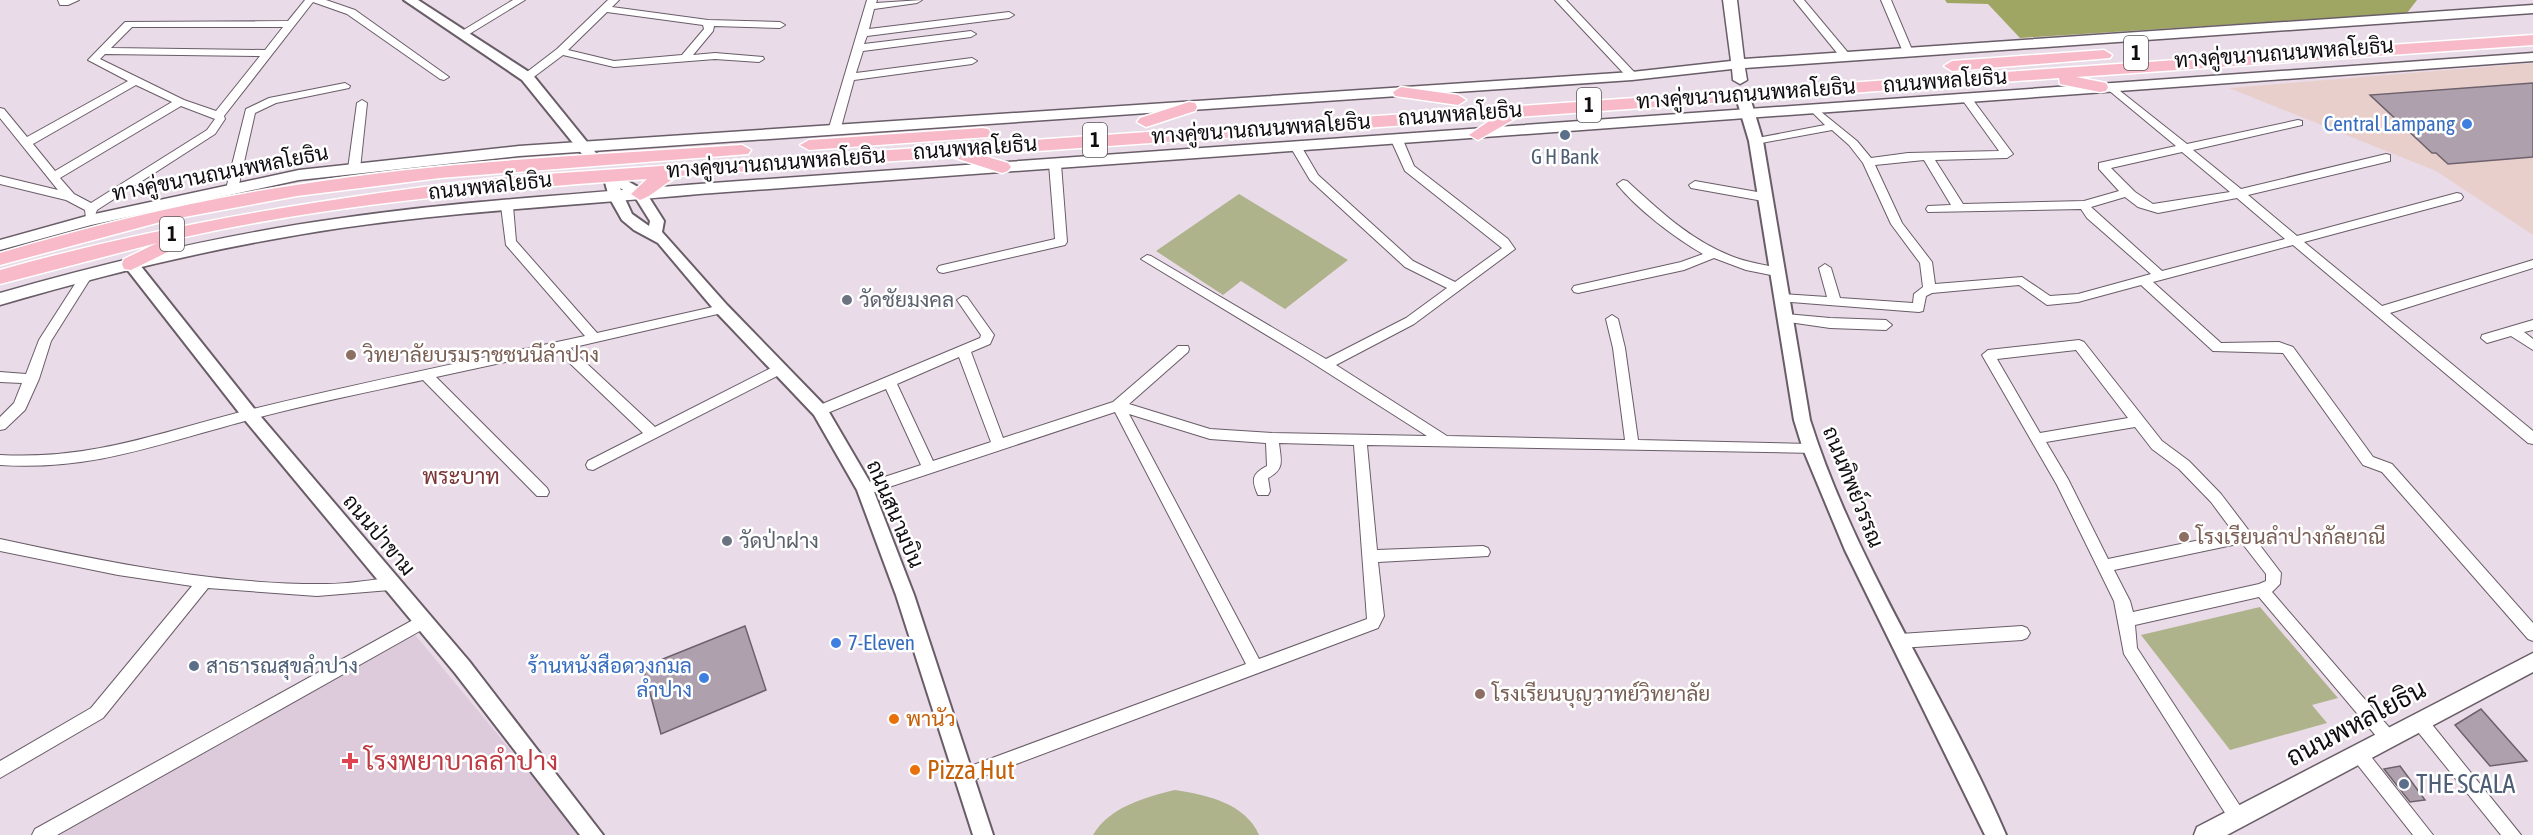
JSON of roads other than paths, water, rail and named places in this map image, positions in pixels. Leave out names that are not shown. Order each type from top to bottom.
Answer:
[{"type":"highway","name":"ถนนพหลโยธิน","points":[[0,259],[90,233],[204,207],[374,179],[589,155],[1146,122],[1740,79],[2533,26]]},
{"type":"highway","name":"ถนนพหลโยธิน","points":[[0,277],[200,228],[321,205],[505,183],[1517,110],[1740,79],[2040,75],[2533,40]]},
{"type":"highway","points":[[2040,75],[2105,86]]},
{"type":"highway","points":[[1401,92],[1458,100]]},
{"type":"highway","points":[[1146,122],[1189,107]]},
{"type":"highway","points":[[1478,135],[1517,110]]},
{"type":"highway","points":[[947,150],[1002,167]]},
{"type":"highway","points":[[589,155],[610,175]]},
{"type":"highway","points":[[640,194],[660,177],[681,170]]},
{"type":"highway","points":[[334,171],[374,179]]},
{"type":"highway","points":[[130,264],[200,228]]},
{"type":"main road","points":[[1730,0],[1740,79]]},
{"type":"main road","name":"ทางคู่ขนานถนนพหลโยธิน","points":[[0,244],[90,214],[299,175],[519,151],[589,155],[834,131],[1632,76],[1740,79],[1846,57],[2533,9]]},
{"type":"main road","name":"ทางคู่ขนานถนนพหลโยธิน","points":[[0,299],[130,264],[251,238],[343,223],[507,206],[1002,167],[1478,135],[2105,86],[2533,57]]},
{"type":"main road","name":"ถนนพหลโยธิน","points":[[2205,835],[2533,662]]},
{"type":"street","points":[[63,0],[64,3],[74,0]]},
{"type":"street","points":[[0,111],[6,127],[26,143],[70,197],[90,214],[211,132],[220,118],[218,116],[310,0]]},
{"type":"street","points":[[316,0],[351,12],[444,77]]},
{"type":"street","points":[[410,0],[527,76],[589,155]]},
{"type":"street","points":[[462,34],[520,0]]},
{"type":"street","points":[[527,76],[561,51],[614,0]]},
{"type":"street","points":[[834,131],[871,3],[916,0]]},
{"type":"street","points":[[1560,0],[1632,76]]},
{"type":"street","points":[[1799,0],[1846,57]]},
{"type":"street","points":[[1886,0],[1908,52]]},
{"type":"street","points":[[605,9],[708,23],[780,25]]},
{"type":"street","points":[[862,33],[1009,15]]},
{"type":"street","points":[[686,57],[709,29],[708,23]]},
{"type":"street","points":[[218,116],[180,102],[93,60],[129,24],[291,24]]},
{"type":"street","points":[[858,48],[971,34]]},
{"type":"street","points":[[102,51],[269,53]]},
{"type":"street","points":[[561,51],[614,64],[679,60],[686,57],[738,56],[759,59]]},
{"type":"street","points":[[850,77],[972,61]]},
{"type":"street","name":"ถนนทิพย์วรรณ","points":[[1740,79],[1756,141],[1776,272],[1786,318],[1802,420],[1810,449],[1840,522],[1996,835]]},
{"type":"street","points":[[26,143],[135,81]]},
{"type":"street","points":[[232,189],[250,111],[273,100],[345,86]]},
{"type":"street","points":[[2105,86],[2298,240],[2533,439]]},
{"type":"street","points":[[1868,162],[2007,154],[1966,98]]},
{"type":"street","points":[[53,177],[180,102]]},
{"type":"street","points":[[354,169],[362,103]]},
{"type":"street","points":[[1815,110],[1853,143],[1868,162],[1897,224],[1926,262],[1929,289]]},
{"type":"street","points":[[2298,123],[2103,166],[2129,192],[2151,209],[2158,209],[2238,194],[2386,158]]},
{"type":"street","points":[[1756,141],[1832,127]]},
{"type":"street","points":[[1326,365],[1410,321],[1509,249],[1504,242],[1408,168],[1397,140]]},
{"type":"street","points":[[1297,148],[1314,177],[1409,264],[1457,288]]},
{"type":"street","points":[[1928,158],[1959,208]]},
{"type":"street","points":[[943,269],[1061,242],[1055,164]]},
{"type":"street","name":"ถนนสนามบิน","points":[[610,175],[640,194],[657,221],[655,233]]},
{"type":"street","name":"ถนนสนามบิน","points":[[610,175],[614,198],[638,227],[655,233],[722,309],[820,411],[865,489],[905,596],[982,835]]},
{"type":"street","points":[[0,180],[70,197]]},
{"type":"street","points":[[1623,184],[1671,226],[1711,255],[1776,272]]},
{"type":"street","points":[[1695,185],[1763,196]]},
{"type":"street","points":[[1932,209],[2084,205],[2129,192]]},
{"type":"street","points":[[1782,298],[1919,308],[1920,294],[1929,289],[2022,281],[2047,301],[2078,298],[2457,197]]},
{"type":"street","points":[[2084,205],[2091,215],[2160,276]]},
{"type":"street","points":[[507,206],[510,242],[595,339]]},
{"type":"street","points":[[1578,290],[1684,266],[1711,255]]},
{"type":"street","points":[[1147,259],[1326,365],[1442,439]]},
{"type":"street","name":"ถนนป่าขาม","points":[[130,264],[250,415],[462,667],[593,835]]},
{"type":"street","points":[[2382,310],[2533,264]]},
{"type":"street","points":[[1825,268],[1835,302]]},
{"type":"street","points":[[0,425],[20,406],[45,340],[86,276]]},
{"type":"street","points":[[2143,280],[2218,348],[2279,347],[2288,350],[2368,461],[2386,468],[2533,634]]},
{"type":"street","points":[[820,411],[964,352],[985,341],[988,335],[963,300]]},
{"type":"street","points":[[0,460],[43,463],[92,457],[250,415],[722,309]]},
{"type":"street","points":[[1786,318],[1830,323],[1886,325]]},
{"type":"street","points":[[1612,319],[1619,348],[1632,444]]},
{"type":"street","points":[[2487,338],[2533,325]]},
{"type":"street","points":[[2513,331],[2533,345]]},
{"type":"street","points":[[2127,621],[2262,590],[2273,584],[2274,573],[2216,498],[2184,465],[2157,445],[2079,345],[1988,355],[2039,438],[2122,601],[2127,621],[2129,649],[2238,818]]},
{"type":"street","points":[[561,347],[652,433]]},
{"type":"street","points":[[865,489],[1118,406],[1183,350]]},
{"type":"street","points":[[964,352],[998,444]]},
{"type":"street","points":[[593,465],[780,369]]},
{"type":"street","points":[[426,375],[542,492]]},
{"type":"street","points":[[0,377],[32,379]]},
{"type":"street","points":[[889,382],[929,467]]},
{"type":"street","points":[[1118,406],[1210,434],[1272,438],[1442,439],[1810,449]]},
{"type":"street","points":[[1118,406],[1255,666]]},
{"type":"street","points":[[2039,438],[2138,421]]},
{"type":"street","points":[[1263,491],[1260,476],[1273,469],[1274,464],[1272,438]]},
{"type":"street","points":[[963,776],[1373,623],[1377,616],[1360,439]]},
{"type":"street","points":[[2104,566],[2246,536]]},
{"type":"street","points":[[4,550],[145,574],[205,581],[317,590],[390,584]]},
{"type":"street","points":[[1372,556],[1483,552]]},
{"type":"street","points":[[0,770],[97,713],[205,581]]},
{"type":"street","points":[[2262,590],[2388,738]]},
{"type":"street","points":[[41,835],[422,622]]},
{"type":"street","points":[[1900,641],[2022,633]]},
{"type":"street","points":[[2420,722],[2512,835]]},
{"type":"street","points":[[2359,754],[2424,835]]},
{"type":"place","name":"Central Lampang","points":[[2467,124]]},
{"type":"place","name":"G H Bank","points":[[1565,135]]},
{"type":"place","name":"วัดชัยมงคล","points":[[847,300]]},
{"type":"place","name":"วิทยาลัยบรมราชชนนีลำปาง","points":[[351,355]]},
{"type":"place","name":"โรงเรียนลำปางกัลยาณี","points":[[2184,537]]},
{"type":"place","name":"วัดป่าฝาง","points":[[727,541]]},
{"type":"place","name":"7-Eleven","points":[[836,643]]},
{"type":"place","name":"สาธารณสุขลำปาง","points":[[194,666]]},
{"type":"place","name":"ร้านหนังสือดวงกมล ลำปาง","points":[[704,678]]},
{"type":"place","name":"โรงเรียนบุญวาทย์วิทยาลัย","points":[[1480,694]]},
{"type":"place","name":"พานัว","points":[[894,719]]},
{"type":"place","name":"โรงพยาบาลลำปาง","points":[[350,761]]},
{"type":"place","name":"Pizza Hut","points":[[915,770]]},
{"type":"place","name":"THE SCALA","points":[[2404,784]]},
{"type":"district","name":"พระบาท","points":[[461,476]]}]
